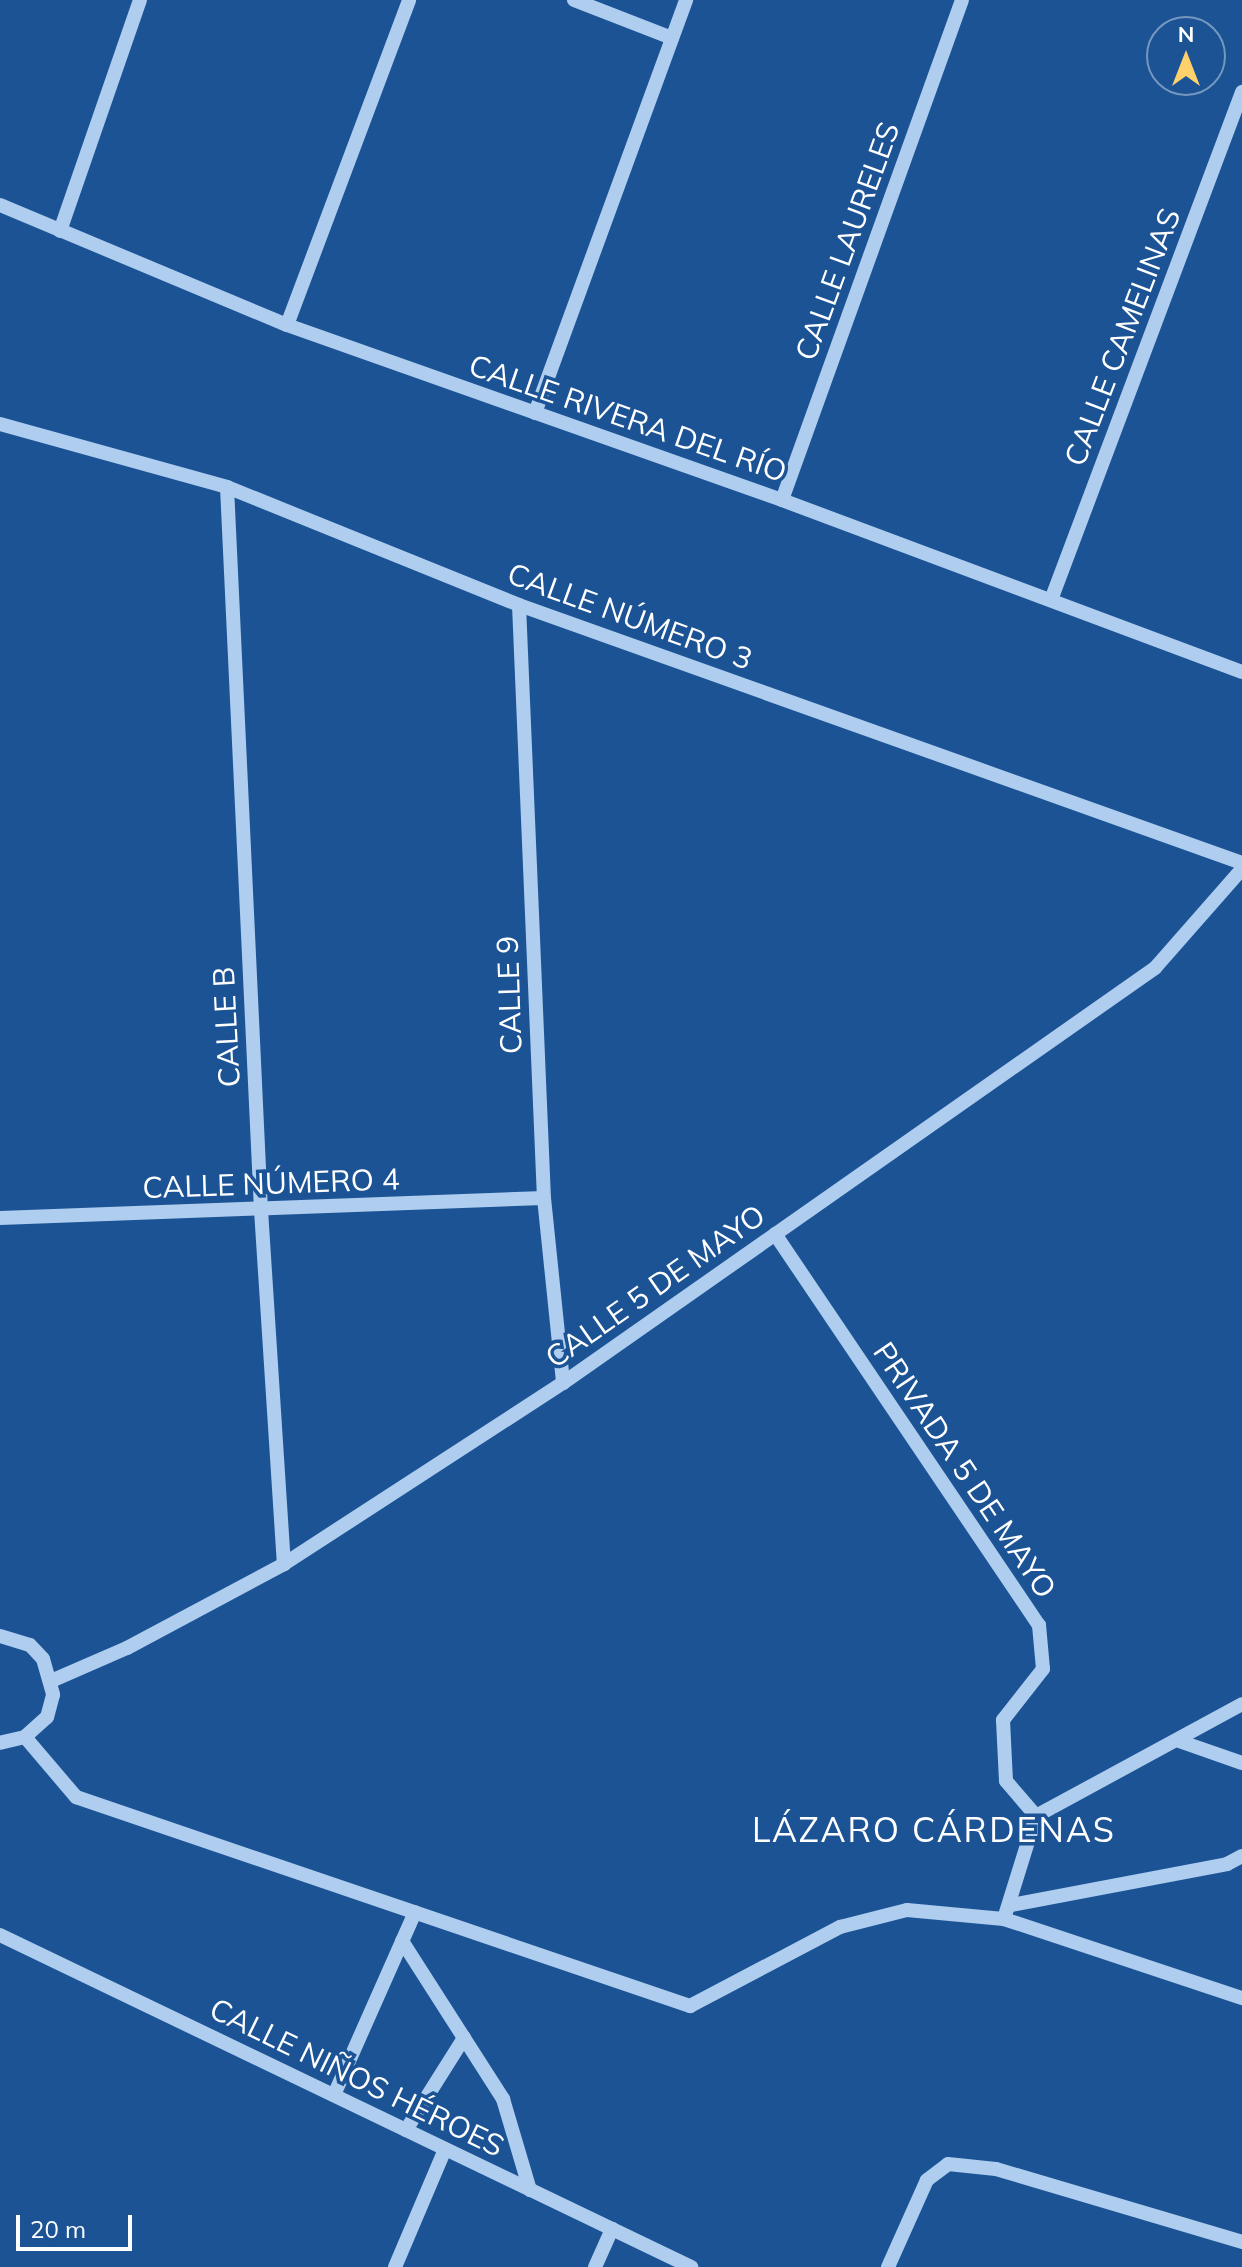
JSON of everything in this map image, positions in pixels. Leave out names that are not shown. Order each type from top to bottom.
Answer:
[{"type":"street","points":[[60,231],[140,0]]},
{"type":"street","points":[[287,325],[409,0]]},
{"type":"street","points":[[574,0],[672,38]]},
{"type":"street","points":[[535,413],[686,0]]},
{"type":"street","name":"CALLE LAURELES","points":[[782,500],[962,0]]},
{"type":"street","name":"CALLE CAMELINAS","points":[[1051,600],[1242,92]]},
{"type":"street","name":"CALLE RIVERA DEL RÍO","points":[[0,205],[287,325],[782,500],[1242,672]]},
{"type":"street","name":"CALLE NÚMERO 3","points":[[0,424],[227,487],[519,605],[1242,866]]},
{"type":"street","name":"CALLE B","points":[[227,487],[261,1210],[284,1564]]},
{"type":"street","name":"CALLE 9","points":[[519,605],[544,1198],[563,1383]]},
{"type":"street","name":"CALLE 5 DE MAYO","points":[[51,1681],[127,1648],[284,1564],[563,1383],[1155,968],[1242,866]]},
{"type":"street","name":"CALLE NÚMERO 4","points":[[0,1218],[544,1198]]},
{"type":"street","name":"PRIVADA 5 DE MAYO","points":[[775,1234],[1039,1625],[1043,1669],[1003,1720],[1006,1781],[1036,1816]]},
{"type":"street","points":[[0,1636],[30,1645],[43,1659],[51,1681],[47,1717],[25,1737],[0,1743]]},
{"type":"street","points":[[1008,1912],[1036,1816],[1179,1741],[1242,1704]]},
{"type":"street","points":[[25,1737],[76,1797],[690,2006],[840,1927],[907,1910],[1008,1912],[1227,1864],[1242,1856]]},
{"type":"street","points":[[1179,1741],[1242,1763]]},
{"type":"street","points":[[334,2095],[415,1912]]},
{"type":"street","points":[[1008,1912],[1242,1998]]},
{"type":"street","name":"CALLE NIÑOS HÉROES","points":[[0,1935],[691,2267]]},
{"type":"street","points":[[402,1941],[503,2099],[530,2190]]},
{"type":"street","points":[[406,2130],[464,2038]]},
{"type":"street","points":[[395,2267],[445,2149]]},
{"type":"street","points":[[888,2267],[927,2180],[948,2164],[996,2169],[1242,2242]]},
{"type":"street","points":[[595,2267],[612,2229]]},
{"type":"district","name":"LÁZARO CÁRDENAS","points":[[934,1830]]}]
